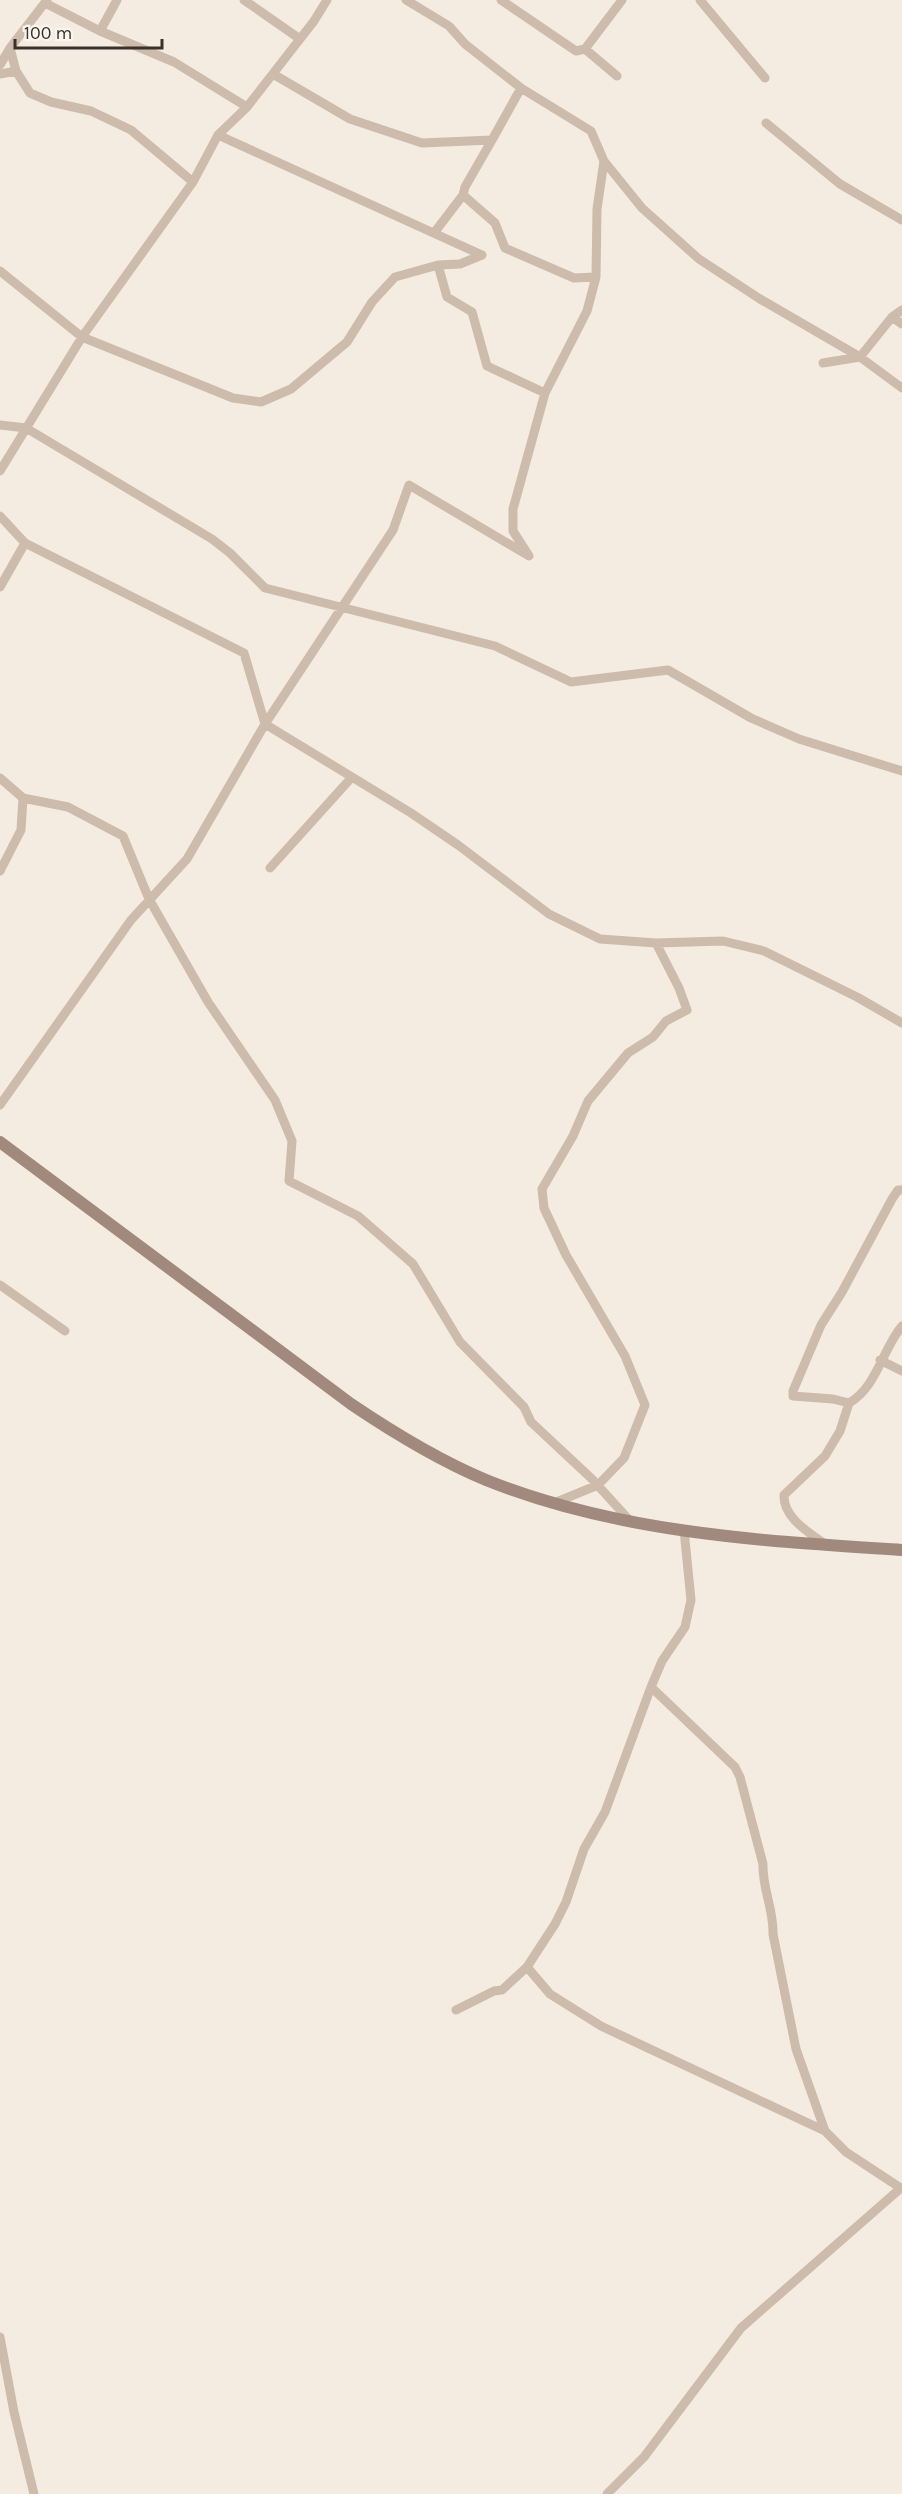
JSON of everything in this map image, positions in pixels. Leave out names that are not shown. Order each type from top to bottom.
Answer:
[{"type":"street","points":[[100,31],[117,0]]},
{"type":"street","points":[[244,0],[300,39]]},
{"type":"street","points":[[0,471],[82,337],[193,182],[218,135],[247,107],[327,0]]},
{"type":"street","points":[[406,0],[449,26],[465,44],[521,88],[591,131],[604,160],[642,208],[699,259],[760,299],[860,357],[902,388]]},
{"type":"street","points":[[501,0],[576,51],[585,49],[622,0]]},
{"type":"street","points":[[700,0],[765,78]]},
{"type":"street","points":[[0,65],[10,48],[46,1],[100,31],[174,62],[247,107]]},
{"type":"street","points":[[10,48],[16,71],[30,93],[51,102],[91,111],[131,130],[193,182]]},
{"type":"street","points":[[585,49],[617,76]]},
{"type":"street","points":[[0,74],[16,71]]},
{"type":"street","points":[[273,74],[350,119],[422,143],[492,140]]},
{"type":"street","points":[[434,233],[463,195],[521,88]]},
{"type":"street","points":[[766,123],[840,184],[902,220]]},
{"type":"street","points":[[0,271],[82,337],[233,398],[261,402],[291,389],[347,342],[372,302],[395,277],[438,265],[460,264],[482,255],[218,135]]},
{"type":"street","points":[[0,1105],[131,920],[187,859],[265,724],[393,530],[409,485],[529,556],[513,531],[513,509],[545,393],[587,311],[596,277],[597,209],[604,160]]},
{"type":"street","points":[[463,195],[495,223],[505,248],[574,278],[596,277]]},
{"type":"street","points":[[438,265],[447,297],[472,312],[487,366],[545,393]]},
{"type":"street","points":[[823,363],[860,357],[892,317],[902,310]]},
{"type":"street","points":[[892,317],[902,324]]},
{"type":"street","points":[[0,425],[26,428],[212,539],[230,553],[265,588],[495,646],[571,682],[668,670],[751,718],[799,739],[902,771]]},
{"type":"street","points":[[0,516],[24,543],[244,653],[265,724],[411,813],[458,845],[549,914],[600,939],[656,943],[723,941],[764,951],[857,997],[902,1023]]},
{"type":"street","points":[[0,587],[24,543]]},
{"type":"street","points":[[270,868],[352,777]]},
{"type":"street","points":[[0,778],[23,798],[68,807],[123,836],[149,898],[208,1002],[275,1100],[292,1141],[289,1181],[358,1216],[413,1264],[460,1342],[524,1407],[531,1422],[598,1485],[631,1522]]},
{"type":"street","points":[[0,871],[21,830],[23,798]]},
{"type":"street","points":[[554,1503],[598,1485],[624,1458],[645,1404],[625,1356],[566,1256],[544,1208],[542,1190],[573,1136],[588,1101],[628,1053],[653,1037],[666,1021],[687,1010],[656,943]]},
{"type":"street","points":[[0,1142],[341,1397],[394,1433],[484,1479],[554,1503],[631,1522],[758,1540],[902,1550]]},
{"type":"street","points":[[902,1190],[898,1190],[892,1199],[842,1292],[820,1325],[793,1396],[833,1399],[849,1403],[860,1397],[902,1326]]},
{"type":"street","points":[[0,1285],[65,1331]]},
{"type":"street","points":[[880,1360],[902,1371]]},
{"type":"street","points":[[826,1545],[796,1522],[783,1503],[784,1496],[825,1456],[840,1431],[849,1403]]},
{"type":"street","points":[[456,2010],[494,1990],[502,1990],[527,1967],[567,1902],[584,1849],[605,1812],[662,1661],[685,1627],[691,1600],[684,1530]]},
{"type":"street","points":[[651,1687],[735,1767],[740,1777],[762,1864],[773,1934],[796,2049],[825,2131]]},
{"type":"street","points":[[527,1967],[550,1994],[601,2026],[825,2131],[846,2152],[901,2188],[741,2328],[644,2457],[607,2494]]},
{"type":"street","points":[[0,2337],[14,2412],[34,2494]]}]
